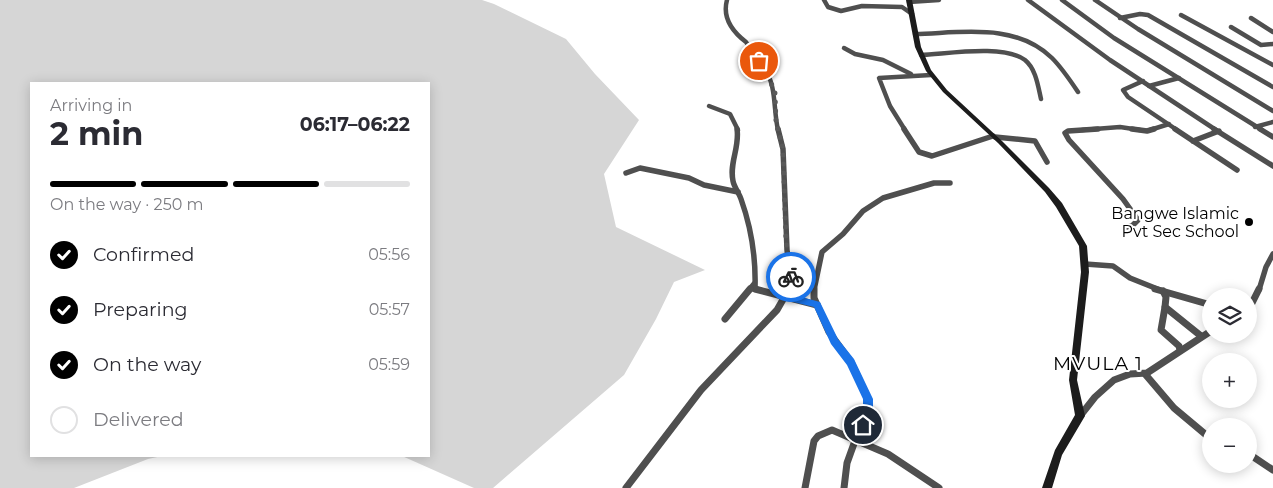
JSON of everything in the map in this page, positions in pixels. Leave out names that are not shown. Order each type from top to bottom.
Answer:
[{"type":"street","points":[[626,488],[701,390],[777,310],[793,288],[787,250],[783,149],[776,121],[775,93],[757,56],[752,54],[747,43],[730,27],[725,7],[728,0]]},
{"type":"street","points":[[824,0],[828,7],[838,11],[865,6],[902,7],[912,14]]},
{"type":"street","points":[[939,0],[909,1],[921,55],[931,75],[1047,190],[1059,205],[1083,246],[1086,264],[1073,380],[1080,416]]},
{"type":"street","points":[[1028,0],[1110,60],[1264,162],[1273,166]]},
{"type":"street","points":[[1062,0],[1114,38],[1273,137]]},
{"type":"street","points":[[1095,0],[1120,18],[1273,111]]},
{"type":"street","points":[[1120,18],[1140,14],[1148,16],[1273,87]]},
{"type":"street","points":[[1181,15],[1273,65]]},
{"type":"street","points":[[1251,18],[1273,32]]},
{"type":"street","points":[[1231,27],[1259,44],[1273,44]]},
{"type":"street","points":[[915,34],[988,31],[1029,40],[1051,56],[1078,92]]},
{"type":"street","points":[[1267,45],[1273,49]]},
{"type":"street","points":[[844,48],[856,54],[883,60],[916,75]]},
{"type":"street","points":[[921,55],[992,51],[1017,56],[1025,60],[1035,74],[1041,99]]},
{"type":"street","points":[[931,75],[879,78],[890,106],[919,152],[932,156],[994,136],[1035,141],[1047,162]]},
{"type":"street","points":[[1149,86],[1179,78]]},
{"type":"street","points":[[1143,81],[1125,88],[1124,92],[1131,99],[1237,170]]},
{"type":"street","points":[[709,106],[730,114],[737,126],[739,141],[732,162],[734,184],[746,216],[756,262],[756,282],[725,319]]},
{"type":"street","points":[[1255,127],[1273,122]]},
{"type":"street","points":[[1127,227],[1133,225],[1138,220],[1065,134],[1068,131],[1126,128],[1148,131],[1169,124]]},
{"type":"street","points":[[1194,141],[1219,131]]},
{"type":"street","points":[[626,173],[640,168],[738,192]]},
{"type":"street","points":[[844,488],[847,463],[868,411],[868,399],[851,362],[834,342],[817,305],[814,286],[822,252],[843,234],[863,211],[892,194],[934,183],[950,183]]},
{"type":"street","points":[[1257,294],[1266,266],[1273,254]]},
{"type":"street","points":[[1086,264],[1113,266],[1137,282],[1202,302]]},
{"type":"street","points":[[754,284],[754,289],[758,291],[817,305]]},
{"type":"street","points":[[1163,291],[1166,298],[1161,330],[1179,346],[1180,350]]},
{"type":"street","points":[[1047,488],[1058,453],[1091,400],[1118,379],[1130,374],[1145,374],[1201,336],[1165,307]]},
{"type":"street","points":[[1145,374],[1174,408],[1202,431]]},
{"type":"street","points":[[804,488],[810,454],[816,438],[832,430],[857,439],[939,488]]},
{"type":"street","points":[[1257,459],[1273,470]]},
{"type":"shaded area","points":[[0,0],[482,0],[494,4],[566,39],[595,74],[639,120],[604,174],[616,227],[705,270],[674,282],[656,319],[624,375],[493,488],[474,488],[404,457],[430,457],[430,82],[30,82],[30,457],[157,457],[74,488],[0,488]]},
{"type":"way so far","points":[[759,61],[766,70],[775,93],[776,121],[783,149],[782,171],[786,205],[786,242],[791,277]]},
{"type":"place","name":"Bangwe Islamic Pvt Sec School","points":[[1249,222]]},
{"type":"district","name":"MVULA 1","points":[[1098,363]]},
{"type":"route","points":[[791,277],[793,288],[788,297],[817,305],[834,342],[851,362],[857,380],[869,404],[863,425]]}]
